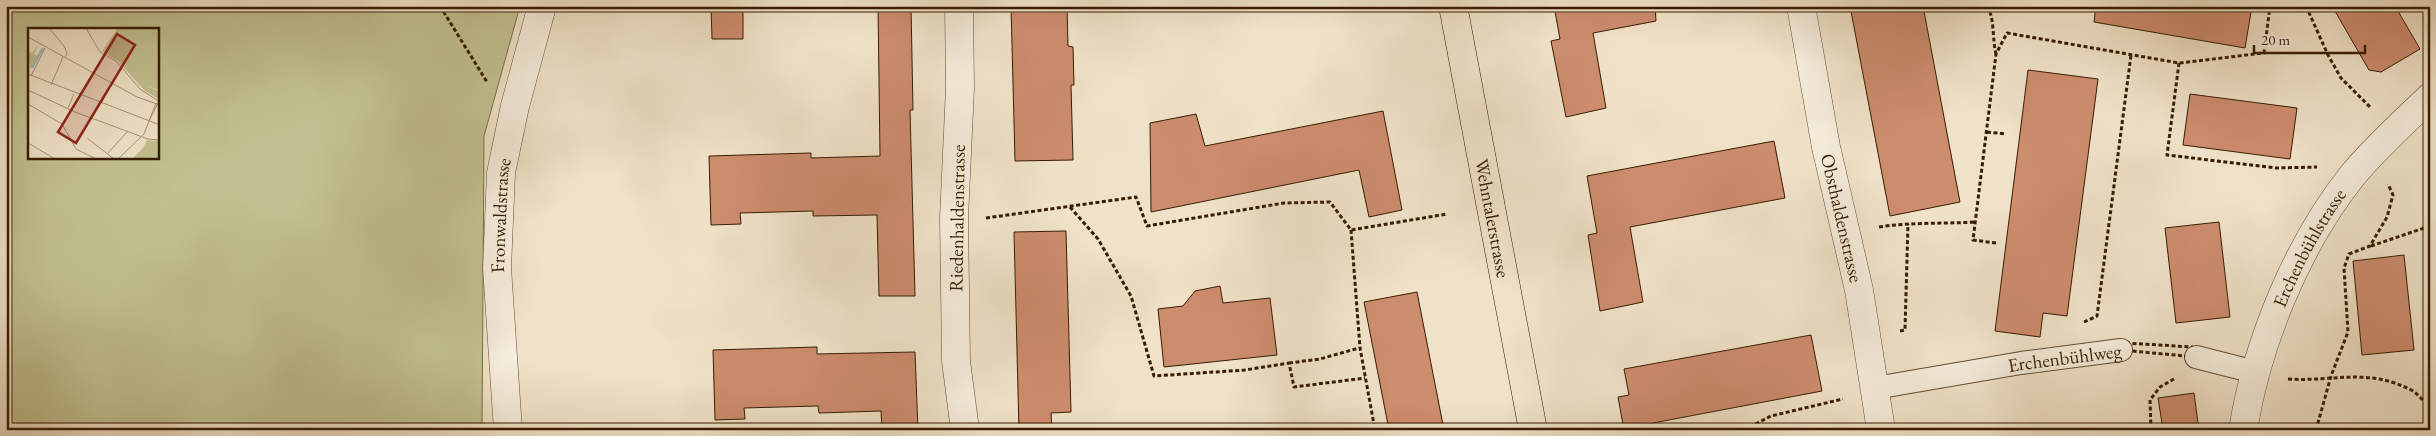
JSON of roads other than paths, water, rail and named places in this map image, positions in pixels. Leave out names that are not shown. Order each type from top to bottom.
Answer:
[{"type":"main road","name":"Wehntalerstrasse","points":[[1453,6],[1532,430]]},
{"type":"street","name":"Fronwaldstrasse","points":[[508,430],[497,268],[498,210],[501,173],[515,106],[542,6]]},
{"type":"street","name":"Riedenhaldenstrasse","points":[[959,6],[960,88],[954,218],[956,361],[965,430]]},
{"type":"street","name":"Obsthaldenstrasse","points":[[1801,6],[1826,147],[1859,290],[1881,430]]},
{"type":"street","name":"Erchenbühlstrasse","points":[[2243,430],[2256,372],[2275,316],[2306,247],[2328,210],[2353,175],[2430,97]]},
{"type":"lane","name":"Erchenbühlweg","points":[[1875,388],[2124,347]]},
{"type":"lane","points":[[2197,354],[2256,372]]}]
